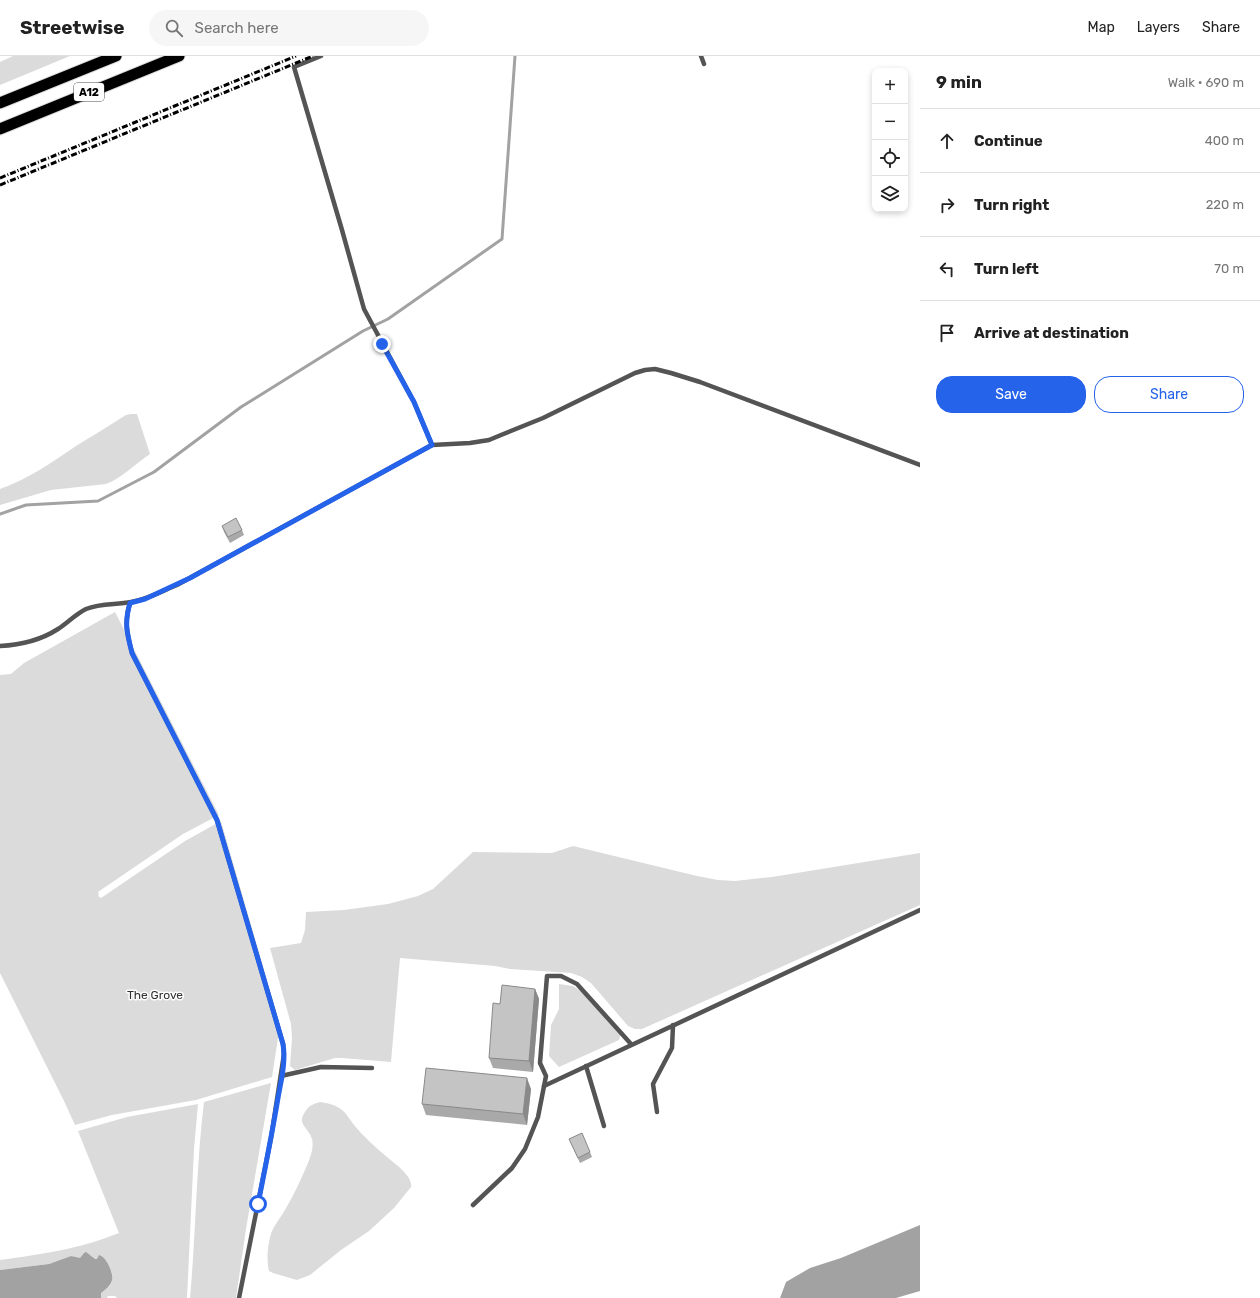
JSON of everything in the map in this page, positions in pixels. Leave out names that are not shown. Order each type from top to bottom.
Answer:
[{"type":"highway","name":"A12","points":[[0,103],[116,56]]},
{"type":"highway","name":"A12","points":[[0,129],[178,56]]},
{"type":"lane","points":[[321,56],[294,68],[364,309],[414,402],[432,445]]},
{"type":"lane","points":[[701,56],[704,64]]},
{"type":"lane","points":[[0,646],[24,643],[42,638],[86,610],[101,605],[130,603],[145,599],[190,578],[432,445],[470,443],[489,440],[543,418],[635,373],[645,370],[655,369],[700,382],[920,465]]},
{"type":"lane","points":[[130,603],[126,617],[126,628],[132,653],[217,820],[283,1044],[284,1054],[271,1138],[239,1298]]},
{"type":"lane","points":[[544,1086],[920,910]]},
{"type":"lane","points":[[473,1205],[512,1168],[525,1149],[538,1117],[546,1076],[540,1063],[547,976],[562,976],[577,984],[631,1044]]},
{"type":"lane","points":[[657,1112],[653,1084],[672,1048],[673,1025]]},
{"type":"lane","points":[[586,1066],[604,1126]]},
{"type":"lane","points":[[281,1076],[321,1067],[372,1068]]},
{"type":"green space","points":[[13,56],[70,56],[0,85],[0,62]]},
{"type":"green space","points":[[137,414],[150,454],[123,475],[106,484],[51,490],[0,505],[0,489],[39,470],[126,415]]},
{"type":"green space","name":"The Grove","points":[[115,612],[219,815],[183,834],[98,892],[98,896],[101,898],[185,841],[221,821],[280,1025],[272,1077],[196,1100],[112,1115],[75,1125],[0,973],[0,675],[11,674],[24,663]]},
{"type":"green space","points":[[573,846],[697,876],[718,880],[735,881],[772,877],[920,853],[920,905],[642,1029],[635,1029],[628,1026],[591,983],[582,977],[571,973],[510,969],[495,966],[400,958],[391,1062],[335,1058],[295,1070],[290,1066],[292,1038],[291,1024],[270,948],[301,943],[305,930],[306,912],[344,910],[388,904],[418,896],[433,889],[473,852],[552,853]]},
{"type":"green space","points":[[559,984],[573,986],[581,991],[620,1033],[620,1037],[619,1040],[559,1067],[549,1056],[551,1025],[559,1009]]},
{"type":"green space","points":[[271,1083],[246,1229],[236,1298],[190,1298],[199,1151],[204,1102]]},
{"type":"green space","points":[[320,1102],[340,1108],[366,1138],[399,1167],[409,1179],[411,1187],[394,1208],[369,1231],[341,1250],[310,1275],[297,1280],[269,1271],[269,1240],[272,1231],[294,1193],[311,1154],[313,1145],[312,1139],[302,1123],[303,1116],[309,1107]]},
{"type":"green space","points":[[198,1104],[194,1149],[187,1298],[117,1298],[115,1296],[108,1296],[107,1298],[101,1298],[101,1293],[111,1284],[112,1272],[97,1259],[84,1253],[80,1259],[71,1256],[49,1264],[0,1270],[0,1260],[75,1247],[119,1233],[78,1131],[127,1117]]},
{"type":"shaded area","points":[[920,1225],[920,1291],[896,1298],[780,1298],[786,1282],[810,1268],[841,1258]]},
{"type":"shaded area","points":[[86,1252],[95,1259],[97,1259],[99,1255],[103,1257],[112,1273],[111,1284],[101,1293],[101,1298],[0,1298],[0,1270],[49,1264],[71,1256],[80,1258]]},
{"type":"building","points":[[236,518],[242,530],[228,537],[222,526]]},
{"type":"building","points":[[502,985],[535,989],[529,1061],[489,1058],[493,1003],[500,1004]]},
{"type":"building","points":[[426,1068],[527,1078],[523,1114],[422,1104]]},
{"type":"building","points":[[582,1133],[590,1152],[578,1158],[569,1139]]},
{"type":"waterway","points":[[0,514],[26,505],[98,501],[154,472],[241,407],[363,331],[388,319],[502,239],[515,56]]},
{"type":"railway","points":[[0,178],[296,56]]},
{"type":"railway","points":[[0,185],[313,56]]},
{"type":"route","points":[[258,1204],[281,1076],[284,1054],[283,1044],[276,1025],[217,820],[209,801],[132,653],[126,628],[126,617],[130,603],[145,599],[177,585],[432,445],[426,434],[421,417],[414,402],[382,344]]}]
